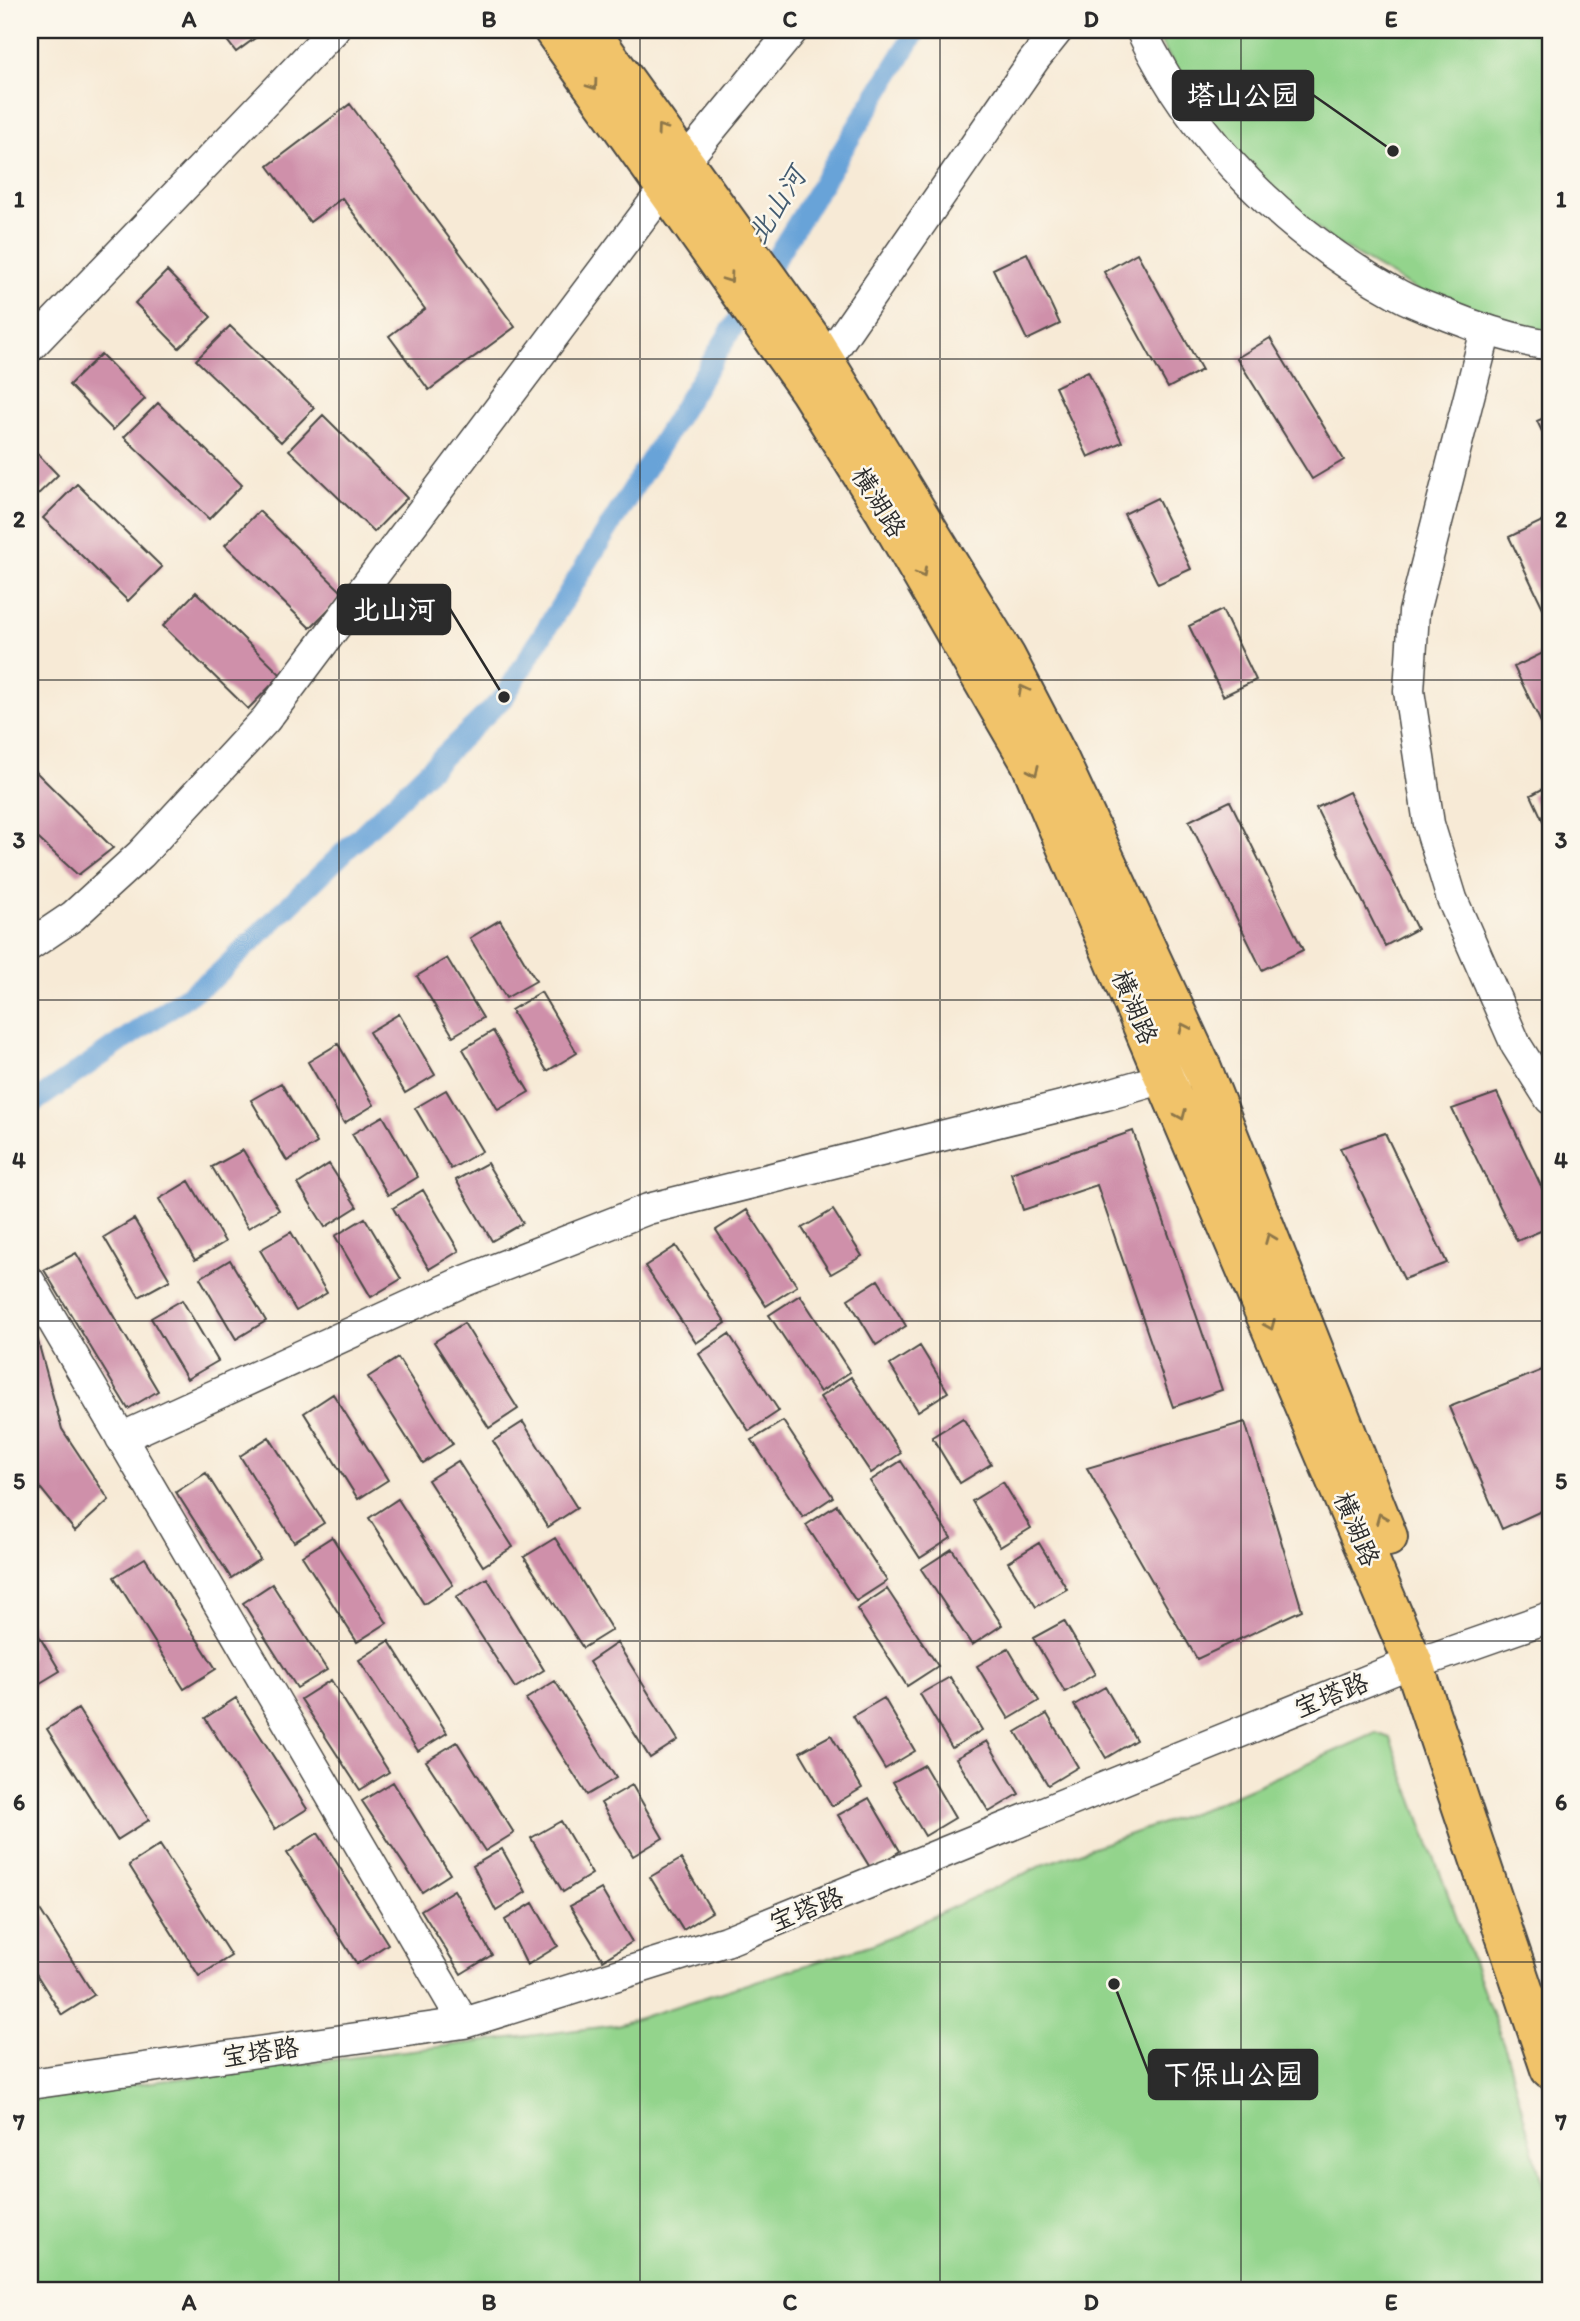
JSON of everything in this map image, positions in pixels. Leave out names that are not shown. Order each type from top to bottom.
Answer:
[{"type":"highway","name":"横湖路","points":[[553,30],[676,174]]},
{"type":"highway","name":"横湖路","points":[[589,30],[676,174],[815,363],[1006,657],[1063,767],[1202,1068],[1550,1998]]},
{"type":"highway","name":"横湖路","points":[[703,213],[815,363],[891,522],[1030,762],[1165,1078],[1425,1659],[1550,2069]]},
{"type":"street","points":[[30,347],[334,30]]},
{"type":"street","points":[[30,945],[73,916],[141,853],[266,719],[676,174],[793,30]]},
{"type":"street","points":[[815,363],[1058,30]]},
{"type":"street","points":[[1141,30],[1156,62],[1202,131],[1257,192],[1321,248],[1401,297],[1486,330],[1550,345]]},
{"type":"street","points":[[1486,330],[1414,612],[1409,691],[1429,824],[1452,899],[1516,1045],[1550,1099]]},
{"type":"street","points":[[121,1438],[462,1282],[648,1209],[1202,1068]]},
{"type":"street","points":[[30,1282],[464,2023]]},
{"type":"street","name":"宝塔路","points":[[30,2084],[464,2023],[726,1941],[1425,1659],[1550,1617]]},
{"type":"green space","points":[[1154,30],[1550,30],[1550,331],[1524,328],[1420,292],[1332,241],[1264,183],[1205,120]]},
{"type":"green space","points":[[1376,1733],[1390,1738],[1506,2051],[1550,2212],[1550,2291],[30,2291],[30,2097],[617,2025],[876,1943],[1045,1864],[1208,1807]]},
{"type":"building","points":[[219,30],[266,30],[236,52]]},
{"type":"building","points":[[350,104],[515,327],[429,390],[389,336],[425,309],[342,198],[310,222],[268,166]]},
{"type":"building","points":[[1027,253],[1060,324],[1027,340],[993,269]]},
{"type":"building","points":[[1137,253],[1202,370],[1168,388],[1104,272]]},
{"type":"building","points":[[167,271],[211,317],[179,348],[135,303]]},
{"type":"building","points":[[230,326],[314,408],[281,442],[196,360]]},
{"type":"building","points":[[1270,338],[1344,460],[1312,479],[1237,358]]},
{"type":"building","points":[[101,354],[145,399],[113,430],[69,385]]},
{"type":"building","points":[[1088,371],[1122,442],[1088,457],[1055,387]]},
{"type":"building","points":[[158,403],[242,485],[209,519],[124,437]]},
{"type":"building","points":[[323,415],[407,498],[374,532],[289,450]]},
{"type":"building","points":[[1550,415],[1550,448],[1537,421]]},
{"type":"building","points":[[30,446],[58,475],[30,502]]},
{"type":"building","points":[[77,484],[162,567],[128,601],[43,518]]},
{"type":"building","points":[[1157,498],[1191,569],[1158,584],[1124,514]]},
{"type":"building","points":[[259,511],[344,594],[310,628],[225,545]]},
{"type":"building","points":[[1542,521],[1550,538],[1550,605],[1543,608],[1509,537]]},
{"type":"building","points":[[196,592],[281,675],[248,709],[163,626]]},
{"type":"building","points":[[1222,610],[1256,680],[1223,696],[1189,626]]},
{"type":"building","points":[[1547,651],[1550,657],[1548,737],[1514,667]]},
{"type":"building","points":[[30,766],[113,848],[78,875],[30,831]]},
{"type":"building","points":[[1550,785],[1550,836],[1531,795]]},
{"type":"building","points":[[1349,792],[1417,929],[1385,946],[1316,808]]},
{"type":"building","points":[[1230,801],[1303,950],[1262,970],[1189,821]]},
{"type":"building","points":[[500,920],[536,981],[506,998],[470,938]]},
{"type":"building","points":[[447,958],[483,1018],[453,1036],[417,976]]},
{"type":"building","points":[[541,992],[577,1053],[547,1071],[511,1010]]},
{"type":"building","points":[[399,1014],[435,1075],[405,1093],[369,1032]]},
{"type":"building","points":[[493,1031],[529,1092],[498,1110],[463,1049]]},
{"type":"building","points":[[338,1044],[374,1105],[344,1123],[308,1062]]},
{"type":"building","points":[[281,1083],[317,1143],[287,1161],[251,1100]]},
{"type":"building","points":[[446,1090],[482,1151],[451,1169],[415,1108]]},
{"type":"building","points":[[1497,1093],[1550,1205],[1550,1227],[1517,1241],[1452,1109]]},
{"type":"building","points":[[383,1116],[418,1177],[388,1195],[352,1134]]},
{"type":"building","points":[[1133,1131],[1222,1390],[1173,1407],[1097,1185],[1023,1210],[1011,1173]]},
{"type":"building","points":[[1385,1133],[1447,1263],[1404,1279],[1340,1148]]},
{"type":"building","points":[[243,1150],[279,1210],[248,1228],[212,1167]]},
{"type":"building","points":[[487,1163],[523,1223],[492,1241],[456,1180]]},
{"type":"building","points":[[329,1164],[357,1207],[325,1227],[298,1184]]},
{"type":"building","points":[[189,1181],[225,1242],[195,1260],[159,1199]]},
{"type":"building","points":[[423,1190],[459,1251],[429,1269],[393,1208]]},
{"type":"building","points":[[747,1210],[797,1286],[766,1306],[716,1230]]},
{"type":"building","points":[[833,1210],[862,1256],[831,1274],[802,1228]]},
{"type":"building","points":[[365,1218],[401,1279],[371,1297],[335,1236]]},
{"type":"building","points":[[134,1219],[170,1280],[139,1297],[104,1237]]},
{"type":"building","points":[[291,1232],[327,1293],[296,1311],[260,1250]]},
{"type":"building","points":[[676,1246],[726,1323],[696,1343],[645,1266]]},
{"type":"building","points":[[76,1253],[158,1391],[128,1409],[44,1270]]},
{"type":"building","points":[[230,1260],[266,1321],[236,1339],[200,1278]]},
{"type":"building","points":[[878,1280],[906,1326],[876,1345],[848,1299]]},
{"type":"building","points":[[800,1295],[850,1372],[820,1392],[769,1315]]},
{"type":"building","points":[[182,1300],[218,1361],[187,1379],[151,1318]]},
{"type":"building","points":[[464,1323],[518,1409],[489,1428],[434,1342]]},
{"type":"building","points":[[729,1334],[779,1411],[749,1431],[699,1354]]},
{"type":"building","points":[[30,1338],[37,1338],[62,1429],[109,1500],[75,1531],[37,1484],[30,1469]]},
{"type":"building","points":[[920,1346],[948,1392],[918,1411],[890,1365]]},
{"type":"building","points":[[398,1358],[453,1444],[423,1463],[368,1377]]},
{"type":"building","points":[[1550,1367],[1550,1507],[1502,1529],[1449,1407]]},
{"type":"building","points":[[851,1377],[901,1453],[871,1473],[820,1397]]},
{"type":"building","points":[[333,1394],[388,1480],[358,1499],[304,1413]]},
{"type":"building","points":[[963,1418],[991,1464],[960,1483],[932,1437]]},
{"type":"building","points":[[783,1421],[833,1497],[803,1517],[752,1440]]},
{"type":"building","points":[[523,1422],[577,1508],[548,1527],[493,1441]]},
{"type":"building","points":[[1245,1422],[1302,1610],[1197,1659],[1087,1468]]},
{"type":"building","points":[[269,1437],[324,1523],[294,1542],[240,1456]]},
{"type":"building","points":[[458,1461],[513,1547],[483,1566],[428,1480]]},
{"type":"building","points":[[901,1461],[951,1538],[920,1558],[870,1481]]},
{"type":"building","points":[[206,1473],[260,1559],[231,1578],[176,1492]]},
{"type":"building","points":[[1003,1482],[1031,1528],[1000,1547],[972,1501]]},
{"type":"building","points":[[398,1499],[453,1585],[424,1604],[369,1518]]},
{"type":"building","points":[[837,1505],[887,1581],[856,1601],[806,1525]]},
{"type":"building","points":[[332,1537],[387,1623],[357,1642],[302,1556]]},
{"type":"building","points":[[555,1538],[612,1630],[583,1648],[524,1557]]},
{"type":"building","points":[[1039,1543],[1067,1589],[1036,1607],[1008,1562]]},
{"type":"building","points":[[952,1549],[1002,1625],[972,1645],[921,1569]]},
{"type":"building","points":[[145,1558],[216,1669],[184,1689],[114,1577]]},
{"type":"building","points":[[487,1578],[544,1670],[515,1688],[456,1597]]},
{"type":"building","points":[[272,1584],[327,1670],[297,1688],[243,1603]]},
{"type":"building","points":[[887,1589],[938,1666],[907,1686],[857,1609]]},
{"type":"building","points":[[30,1621],[60,1671],[30,1689]]},
{"type":"building","points":[[1064,1621],[1095,1674],[1065,1692],[1033,1638]]},
{"type":"building","points":[[389,1641],[447,1733],[418,1751],[359,1660]]},
{"type":"building","points":[[617,1643],[678,1740],[650,1758],[589,1662]]},
{"type":"building","points":[[1008,1648],[1039,1701],[1009,1719],[977,1666]]},
{"type":"building","points":[[950,1677],[982,1730],[952,1748],[920,1694]]},
{"type":"building","points":[[331,1680],[389,1772],[360,1790],[301,1699]]},
{"type":"building","points":[[555,1681],[616,1778],[587,1795],[526,1699]]},
{"type":"building","points":[[1105,1687],[1136,1740],[1106,1758],[1074,1705]]},
{"type":"building","points":[[236,1698],[307,1809],[275,1829],[205,1718]]},
{"type":"building","points":[[884,1698],[915,1751],[885,1769],[853,1716]]},
{"type":"building","points":[[78,1709],[149,1820],[117,1840],[47,1729]]},
{"type":"building","points":[[1047,1714],[1078,1767],[1048,1785],[1016,1732]]},
{"type":"building","points":[[831,1735],[862,1788],[832,1806],[800,1752]]},
{"type":"building","points":[[987,1741],[1019,1794],[989,1812],[956,1758]]},
{"type":"building","points":[[457,1742],[514,1833],[485,1851],[426,1761]]},
{"type":"building","points":[[924,1765],[955,1818],[925,1836],[893,1782]]},
{"type":"building","points":[[393,1782],[450,1874],[422,1892],[362,1801]]},
{"type":"building","points":[[632,1785],[663,1838],[633,1856],[601,1803]]},
{"type":"building","points":[[869,1798],[900,1851],[871,1869],[838,1815]]},
{"type":"building","points":[[561,1821],[592,1874],[563,1892],[531,1838]]},
{"type":"building","points":[[318,1833],[388,1944],[357,1964],[287,1853]]},
{"type":"building","points":[[160,1845],[231,1956],[199,1976],[129,1865]]},
{"type":"building","points":[[502,1849],[526,1892],[496,1911],[473,1866]]},
{"type":"building","points":[[681,1859],[712,1912],[683,1930],[650,1877]]},
{"type":"building","points":[[601,1889],[632,1942],[603,1960],[570,1906]]},
{"type":"building","points":[[454,1890],[492,1955],[461,1974],[421,1910]]},
{"type":"building","points":[[30,1894],[94,1995],[62,2015],[30,1964]]},
{"type":"building","points":[[533,1903],[558,1946],[527,1965],[505,1920]]},
{"type":"waterway","name":"北山河","points":[[30,1105],[216,976],[504,697],[917,30]]},
{"type":"place","name":"塔山公园","points":[[1393,151]]},
{"type":"place","name":"北山河","points":[[504,697]]},
{"type":"place","name":"下保山公园","points":[[1114,1984]]}]
